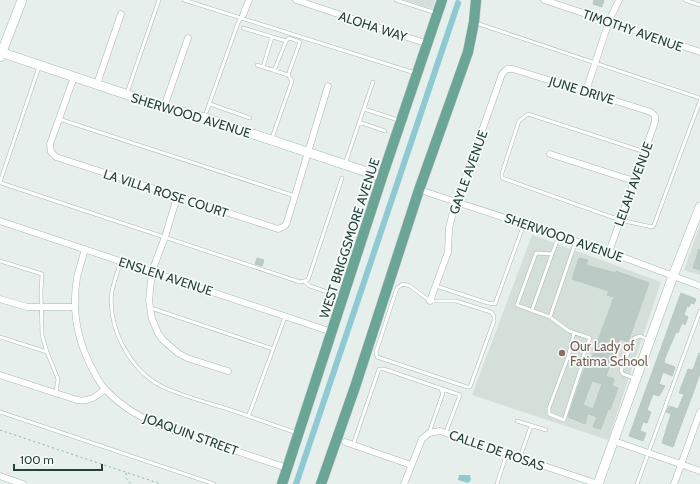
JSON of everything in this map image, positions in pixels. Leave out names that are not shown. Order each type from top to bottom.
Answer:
[{"type":"main road","name":"WEST BRIGGSMORE AVENUE","points":[[282,484],[382,177],[442,0]]},
{"type":"main road","points":[[321,484],[355,387],[419,190],[468,52],[474,22],[476,0]]},
{"type":"street","points":[[1,54],[22,0]]},
{"type":"street","points":[[242,16],[249,0]]},
{"type":"street","name":"ALOHA WAY","points":[[296,0],[428,44]]},
{"type":"street","name":"TIMOTHY AVENUE","points":[[544,0],[700,52]]},
{"type":"street","points":[[586,91],[609,22],[619,0]]},
{"type":"street","points":[[97,84],[121,14]]},
{"type":"street","points":[[164,107],[188,38]]},
{"type":"street","name":"SHERWOOD AVENUE","points":[[1,54],[164,107],[205,118],[382,177]]},
{"type":"street","name":"JUNE DRIVE","points":[[507,69],[513,68],[586,91],[651,112],[655,116]]},
{"type":"street","name":"GAYLE AVENUE","points":[[430,301],[447,255],[452,216],[502,74],[507,69]]},
{"type":"street","name":"LA VILLA ROSE COURT","points":[[74,77],[50,144],[51,152],[56,157],[278,229],[285,226],[328,86]]},
{"type":"street","name":"LELAH AVENUE","points":[[609,252],[656,122],[655,116]]},
{"type":"street","points":[[550,154],[634,182]]},
{"type":"street","name":"SHERWOOD AVENUE","points":[[426,192],[609,252],[700,286]]},
{"type":"street","points":[[177,197],[165,237],[152,271],[149,301],[152,319],[158,332],[170,347],[187,358],[228,371]]},
{"type":"street","points":[[598,484],[700,207]]},
{"type":"street","name":"ENSLEN AVENUE","points":[[0,221],[332,332]]},
{"type":"street","name":"JOAQUIN STREET","points":[[85,249],[77,279],[74,307],[76,323],[83,350],[105,389],[121,403],[146,420],[287,468]]},
{"type":"street","points":[[0,299],[27,307],[74,307]]},
{"type":"street","points":[[0,375],[56,394],[83,401],[89,401],[105,389]]},
{"type":"street","points":[[674,484],[700,412]]},
{"type":"street","name":"CALLE DE ROSAS","points":[[429,433],[440,431],[446,432],[598,484]]},
{"type":"street","points":[[404,484],[420,441],[429,433]]},
{"type":"street","points":[[344,442],[411,465]]},
{"type":"street","points":[[614,442],[700,471]]},
{"type":"street","points":[[0,476],[23,484]]},
{"type":"lane","points":[[126,94],[159,0]]},
{"type":"lane","points":[[184,0],[242,16],[417,74]]},
{"type":"lane","points":[[396,0],[438,14]]},
{"type":"lane","points":[[685,0],[700,5]]},
{"type":"lane","points":[[205,118],[238,23],[242,16]]},
{"type":"lane","points":[[474,22],[700,98]]},
{"type":"lane","points":[[243,28],[286,41]]},
{"type":"lane","points":[[263,67],[272,37]]},
{"type":"lane","points":[[274,71],[286,41],[289,38],[300,42],[288,75]]},
{"type":"lane","points":[[257,65],[288,75],[292,81],[271,140]]},
{"type":"lane","points":[[39,66],[0,182],[300,282],[305,282],[310,286],[343,297]]},
{"type":"lane","points":[[345,165],[373,82]]},
{"type":"lane","points":[[645,152],[528,114],[519,121],[502,173],[502,178],[620,220],[649,228],[654,225],[700,101]]},
{"type":"lane","points":[[210,104],[250,118]]},
{"type":"lane","points":[[364,109],[401,121]]},
{"type":"lane","points":[[59,119],[295,196]]},
{"type":"lane","points":[[359,122],[385,130]]},
{"type":"lane","points":[[305,282],[308,280],[342,178]]},
{"type":"lane","points":[[436,286],[495,304],[524,224]]},
{"type":"lane","points":[[532,310],[559,235]]},
{"type":"lane","points":[[550,317],[576,241]]},
{"type":"lane","points":[[552,254],[536,253],[517,305],[550,317],[569,331],[590,338],[581,362],[582,368],[564,420],[549,414],[549,408],[568,357],[574,333]]},
{"type":"lane","points":[[0,261],[42,274],[42,335],[58,379],[56,394]]},
{"type":"lane","points":[[121,261],[112,291],[113,320],[124,349],[136,367],[159,385],[172,391],[298,434]]},
{"type":"lane","points":[[407,284],[430,301],[445,300],[462,302],[493,314],[494,321],[469,388],[380,358],[376,355],[399,286],[407,284]]},
{"type":"lane","points":[[149,308],[273,349]]},
{"type":"lane","points":[[637,484],[700,311]]},
{"type":"lane","points":[[248,416],[285,316]]},
{"type":"lane","points":[[637,379],[623,374],[621,371],[622,368],[634,338],[640,336],[651,340]]},
{"type":"lane","points":[[0,337],[47,352]]},
{"type":"lane","points":[[568,357],[581,362]]},
{"type":"lane","points":[[353,444],[379,370],[384,369],[460,396],[446,432]]},
{"type":"lane","points":[[429,433],[443,393],[440,388]]},
{"type":"lane","points":[[0,412],[214,484]]},
{"type":"lane","points":[[517,421],[546,430]]},
{"type":"lane","points":[[520,457],[531,426]]},
{"type":"lane","points":[[497,484],[507,453]]},
{"type":"path","points":[[0,430],[161,484]]},
{"type":"path","points":[[126,473],[126,478],[131,484]]},
{"type":"shaded area","points":[[404,0],[435,0],[432,9]]},
{"type":"shaded area","points":[[700,225],[700,275],[684,270]]},
{"type":"shaded area","name":"Our Lady of Fatima School","points":[[532,235],[661,282],[608,440],[472,395]]},
{"type":"water","points":[[459,475],[470,475],[471,480],[468,483],[458,480]]},
{"type":"building","points":[[594,0],[604,0],[602,7],[593,4]]},
{"type":"building","points":[[699,249],[700,250],[700,270],[693,268]]},
{"type":"building","points":[[257,258],[264,260],[262,266],[255,264]]},
{"type":"building","points":[[579,258],[588,260],[586,265],[616,273],[616,271],[649,283],[628,342],[620,339],[606,376],[614,379],[612,386],[618,388],[601,429],[593,427],[597,417],[588,414],[585,424],[568,417],[585,367],[588,368],[614,297],[607,295],[609,291],[572,279]],"holes":[[[592,381],[602,384],[593,409],[583,405]]]},
{"type":"building","points":[[681,293],[696,299],[694,304],[691,303],[689,307],[687,306],[684,315],[688,317],[685,325],[682,323],[678,333],[676,332],[665,358],[664,363],[675,367],[672,376],[663,372],[659,384],[665,386],[659,396],[653,394],[647,410],[651,412],[647,423],[643,422],[640,431],[646,433],[643,441],[629,436]]},
{"type":"building","points":[[699,353],[700,374],[673,447],[662,443],[671,414],[666,412],[669,406],[678,409],[684,394],[679,393],[683,382],[688,369],[693,370]]},
{"type":"waterway","points":[[296,484],[458,3]]},
{"type":"place","name":"Our Lady of Fatima School","points":[[562,353]]}]
